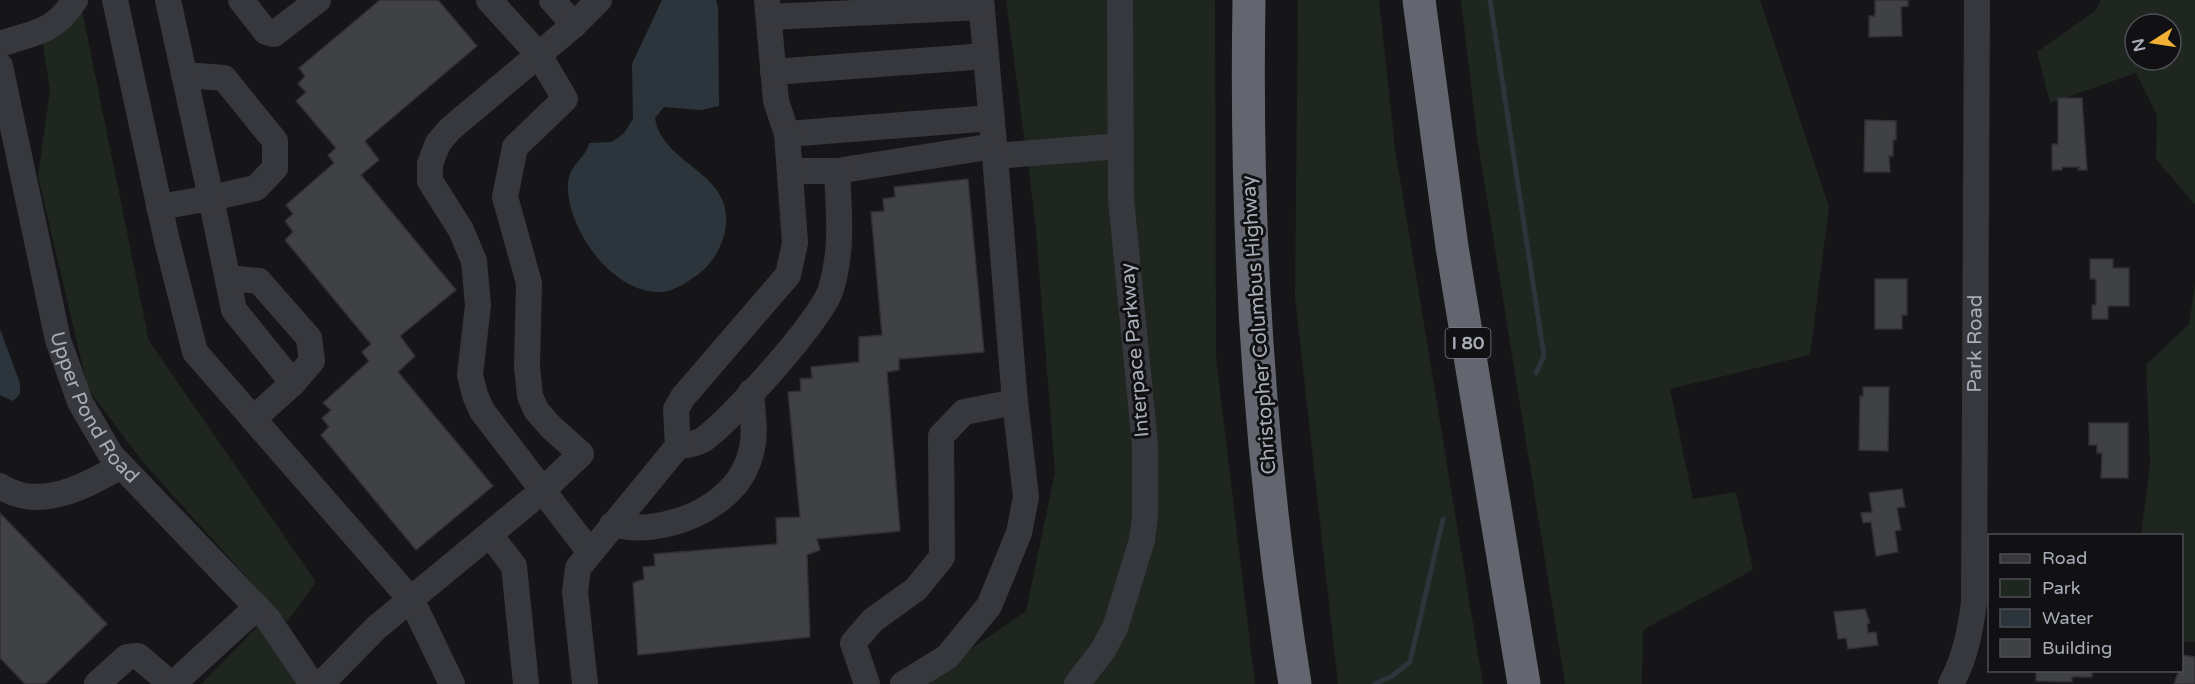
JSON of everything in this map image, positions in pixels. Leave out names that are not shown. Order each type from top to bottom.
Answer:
[{"type":"highway","name":"Christopher Columbus Highway","points":[[1249,0],[1247,103],[1257,365],[1269,488],[1295,684]]},
{"type":"highway","name":"I 80","points":[[1419,0],[1452,247],[1524,684]]},
{"type":"street","points":[[0,44],[50,28],[59,22],[75,0]]},
{"type":"street","points":[[115,0],[159,207],[195,352],[412,601],[453,684]]},
{"type":"street","points":[[168,0],[234,310],[293,382]]},
{"type":"street","points":[[241,0],[266,32],[274,34],[318,0]]},
{"type":"street","points":[[321,684],[376,628],[412,601],[542,491],[581,454],[536,410],[530,396],[527,367],[529,283],[504,197],[515,147],[565,99],[539,55],[489,0]]},
{"type":"street","points":[[552,0],[574,25]]},
{"type":"street","points":[[589,551],[482,411],[475,395],[470,375],[478,305],[474,261],[461,230],[430,182],[430,164],[438,143],[450,129],[574,25],[599,0]]},
{"type":"street","name":"Interpace Parkway","points":[[1077,684],[1103,650],[1115,628],[1142,540],[1145,516],[1144,445],[1121,199],[1120,0]]},
{"type":"street","name":"Park Road","points":[[1951,684],[1960,667],[1970,636],[1975,580],[1977,0]]},
{"type":"street","points":[[678,447],[676,409],[682,398],[788,275],[795,243],[787,134],[776,102],[768,8],[981,3],[1015,402],[1026,497],[1019,533],[989,606],[947,657],[903,684]]},
{"type":"street","points":[[773,72],[986,56]]},
{"type":"street","name":"Upper Pond Road","points":[[0,66],[58,340],[80,402],[111,455],[257,607],[306,672],[312,684]]},
{"type":"street","points":[[159,207],[256,188],[275,168],[275,141],[224,78],[184,75]]},
{"type":"street","points":[[787,134],[992,118]]},
{"type":"street","points":[[790,171],[837,171],[995,151],[1120,146]]},
{"type":"street","points":[[585,684],[576,591],[578,568],[589,551],[678,447],[702,441],[727,419],[797,341],[830,292],[840,249],[837,171]]},
{"type":"street","points":[[228,278],[259,281],[309,338],[312,361],[253,419]]},
{"type":"street","points":[[612,525],[648,528],[689,517],[719,502],[745,471],[752,449],[751,392]]},
{"type":"street","points":[[867,684],[853,643],[873,620],[916,589],[942,557],[941,436],[964,412],[1015,402]]},
{"type":"street","points":[[0,486],[33,497],[56,495],[85,487],[121,466]]},
{"type":"street","points":[[490,535],[514,566],[526,684]]},
{"type":"street","points":[[97,684],[128,657],[138,656],[172,684],[257,607]]},
{"type":"green space","points":[[80,0],[149,341],[316,582],[287,622],[142,461],[88,389],[38,176],[50,91],[40,24]]},
{"type":"green space","points":[[1006,0],[1215,0],[1216,357],[1255,684],[920,684],[1026,611],[1055,472],[1035,219]]},
{"type":"green space","points":[[1298,0],[1379,0],[1395,148],[1483,684],[1338,684],[1295,296]]},
{"type":"green space","points":[[1461,0],[1760,0],[1829,207],[1810,355],[1670,389],[1693,499],[1736,492],[1753,570],[1643,630],[1642,684],[1565,684],[1477,137]]},
{"type":"green space","points":[[2101,0],[2195,0],[2195,205],[2156,159],[2157,115],[2136,73],[2050,103],[2037,52],[2095,11]]},
{"type":"green space","points":[[2195,285],[2195,642],[2183,642],[2183,534],[2141,534],[2150,465],[2146,365],[2189,324]]},
{"type":"green space","points":[[262,622],[297,684],[201,684]]},
{"type":"water","points":[[662,0],[716,0],[719,106],[701,110],[664,107],[655,118],[661,134],[671,148],[710,182],[720,195],[726,211],[723,238],[711,262],[689,281],[663,292],[645,290],[628,284],[599,259],[577,226],[568,191],[570,174],[589,143],[612,142],[624,133],[633,119],[632,64]]},
{"type":"water","points":[[0,329],[20,383],[20,394],[13,401],[0,395]]},
{"type":"building","points":[[380,0],[438,0],[477,46],[365,141],[379,160],[361,175],[456,290],[400,336],[415,356],[398,372],[493,486],[416,550],[321,435],[329,427],[322,418],[331,410],[323,403],[369,361],[362,352],[371,344],[285,240],[293,232],[285,221],[293,214],[286,205],[334,163],[328,155],[336,148],[296,101],[306,92],[298,84],[305,76],[299,68]]},
{"type":"building","points":[[1875,0],[1908,0],[1908,6],[1901,7],[1902,36],[1869,37],[1869,16],[1875,16]]},
{"type":"building","points":[[2058,98],[2082,98],[2087,170],[2078,170],[2079,167],[2062,167],[2062,170],[2052,170],[2052,144],[2058,144]]},
{"type":"building","points":[[1865,120],[1896,121],[1893,156],[1889,156],[1890,172],[1864,172]]},
{"type":"building","points":[[968,179],[984,352],[899,359],[899,370],[887,372],[900,531],[817,539],[820,550],[807,555],[810,637],[638,655],[633,583],[644,579],[643,567],[655,566],[654,554],[777,544],[776,518],[800,517],[788,392],[801,391],[800,379],[812,378],[811,367],[859,362],[859,337],[882,335],[871,212],[884,211],[883,199],[895,197],[894,187]]},
{"type":"building","points":[[2090,259],[2113,259],[2113,268],[2129,268],[2129,306],[2108,306],[2108,319],[2092,319],[2092,305],[2096,305],[2096,279],[2090,279]]},
{"type":"building","points":[[1875,279],[1907,279],[1907,315],[1902,315],[1902,329],[1875,329]]},
{"type":"building","points":[[1863,387],[1889,387],[1888,451],[1859,450],[1860,396],[1863,396]]},
{"type":"building","points":[[2089,423],[2128,423],[2128,478],[2101,478],[2102,453],[2097,453],[2097,445],[2089,445]]},
{"type":"building","points":[[1902,489],[1905,507],[1897,508],[1901,530],[1895,531],[1898,552],[1876,556],[1871,522],[1863,523],[1861,513],[1872,512],[1869,493]]},
{"type":"building","points":[[0,513],[107,624],[45,684],[25,684],[0,658]]},
{"type":"building","points":[[1865,609],[1870,623],[1867,624],[1868,633],[1876,632],[1878,645],[1848,649],[1846,638],[1838,639],[1834,612]]},
{"type":"building","points":[[2183,655],[2195,657],[2195,684],[2174,684],[2178,672],[2183,672]]},
{"type":"building","points":[[2036,672],[2092,672],[2092,677],[2072,677],[2072,682],[2036,681]]},
{"type":"waterway","points":[[1490,0],[1544,356],[1536,373]]},
{"type":"waterway","points":[[1375,684],[1392,676],[1410,662],[1443,519]]}]
